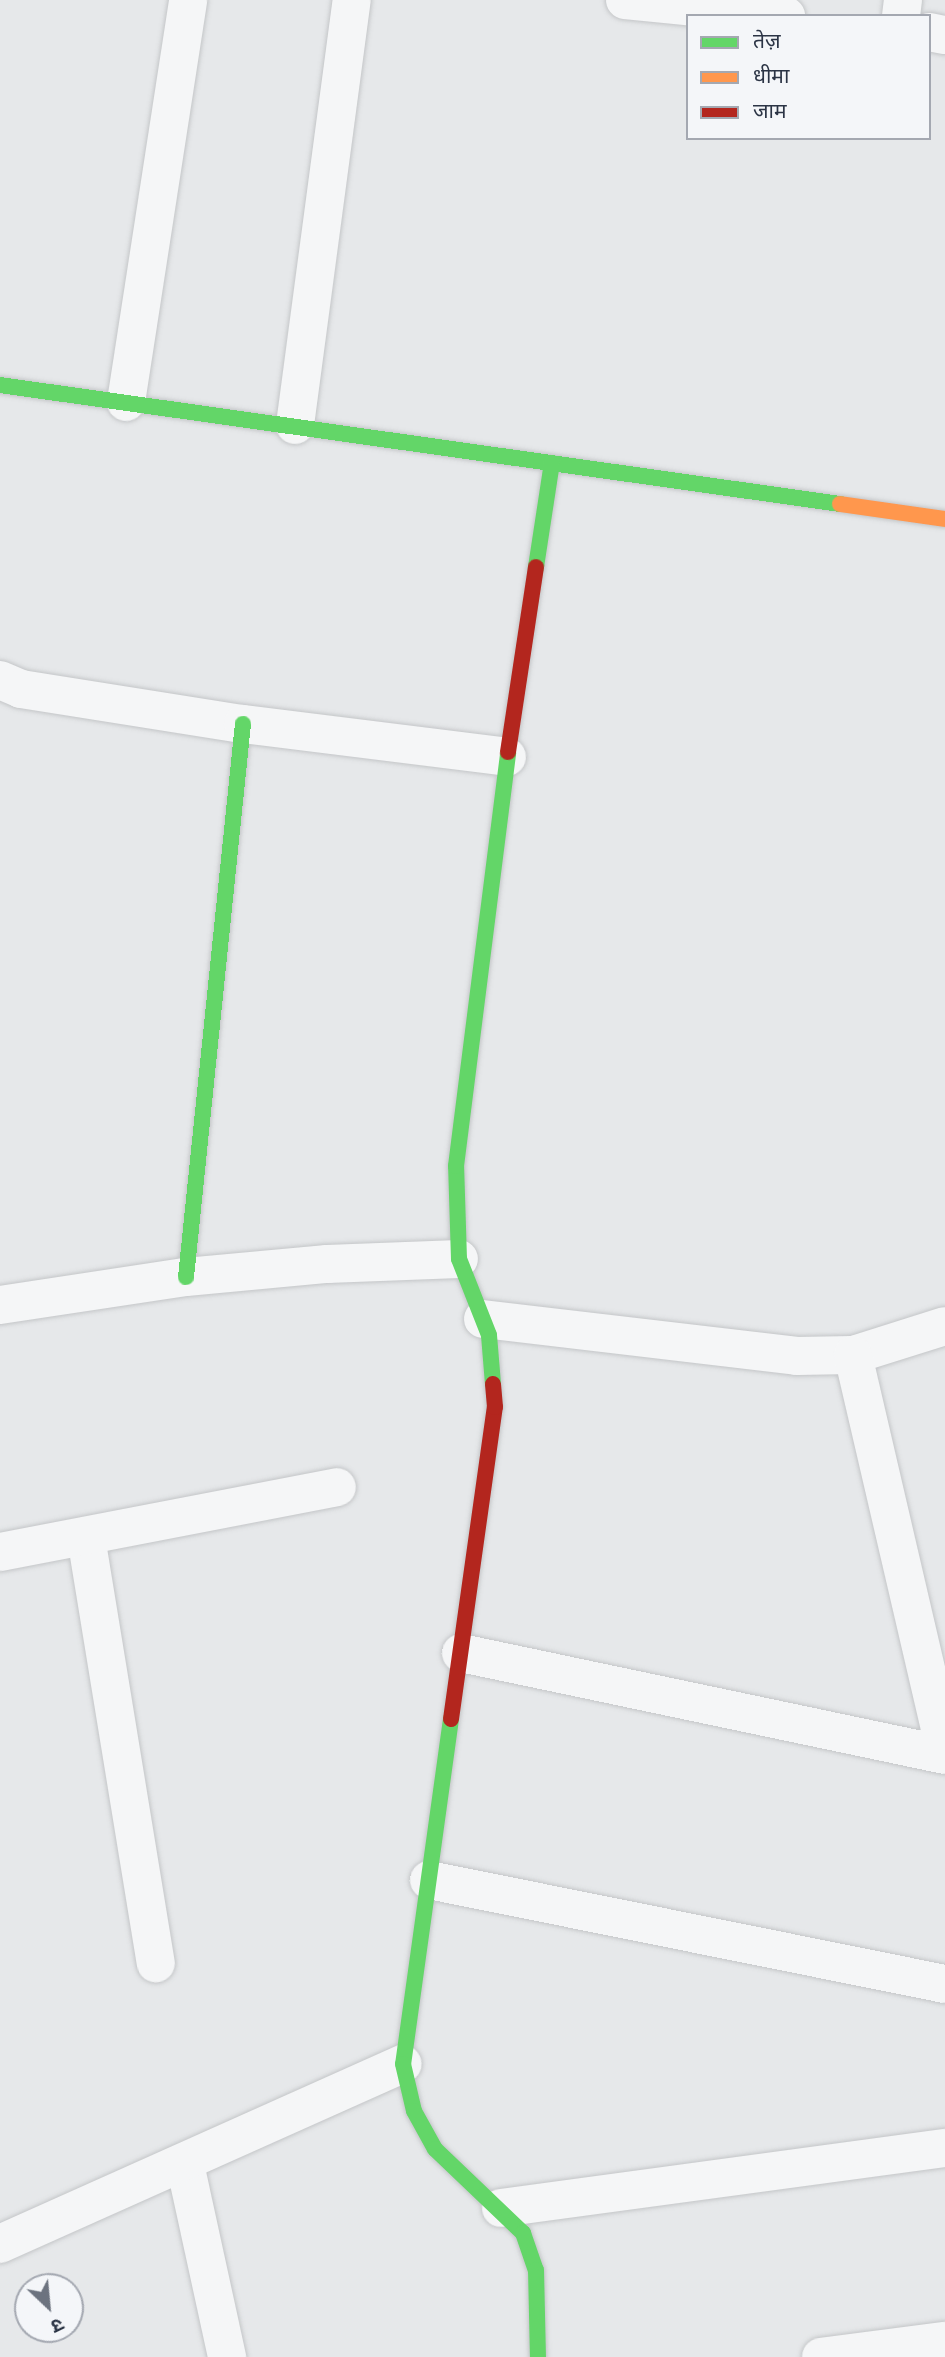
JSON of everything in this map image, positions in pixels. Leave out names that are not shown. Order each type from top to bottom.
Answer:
[{"type":"street","points":[[126,402],[188,0]]},
{"type":"street","points":[[295,425],[352,0]]},
{"type":"street","points":[[625,0],[734,6],[776,14]]},
{"type":"street","points":[[0,385],[945,519]]},
{"type":"street","points":[[538,2357],[536,2270],[523,2233],[501,2208],[461,2179],[435,2149],[414,2111],[403,2064],[495,1407],[495,1365],[483,1319],[459,1259],[456,1166],[507,757],[552,463]]},
{"type":"street","points":[[0,680],[21,689],[243,724],[507,757]]},
{"type":"street","points":[[186,1277],[243,724]]},
{"type":"street","points":[[0,1305],[186,1277],[327,1264],[459,1259]]},
{"type":"street","points":[[483,1319],[673,1344],[797,1356],[853,1355],[945,1326]]},
{"type":"street","points":[[853,1355],[945,1749]]},
{"type":"street","points":[[0,1552],[337,1487]]},
{"type":"street","points":[[86,1537],[156,1964]]},
{"type":"street","points":[[461,1653],[945,1755]]},
{"type":"street","points":[[429,1880],[945,1984]]},
{"type":"street","points":[[0,2244],[185,2164],[403,2064]]},
{"type":"street","points":[[501,2208],[945,2148]]},
{"type":"street","points":[[185,2164],[227,2357]]},
{"type":"street","points":[[821,2357],[945,2341]]},
{"type":"traffic: fast","points":[[0,385],[840,504]]},
{"type":"traffic: fast","points":[[536,567],[552,463]]},
{"type":"traffic: fast","points":[[186,1277],[243,724]]},
{"type":"traffic: fast","points":[[493,1384],[489,1335],[459,1259],[456,1166],[508,752]]},
{"type":"traffic: fast","points":[[451,1719],[403,2064],[414,2111],[435,2149],[523,2233],[536,2270],[538,2357]]},
{"type":"traffic: slow","points":[[840,504],[945,519]]},
{"type":"traffic: jam","points":[[508,752],[536,567]]},
{"type":"traffic: jam","points":[[451,1719],[495,1407],[493,1384]]}]
